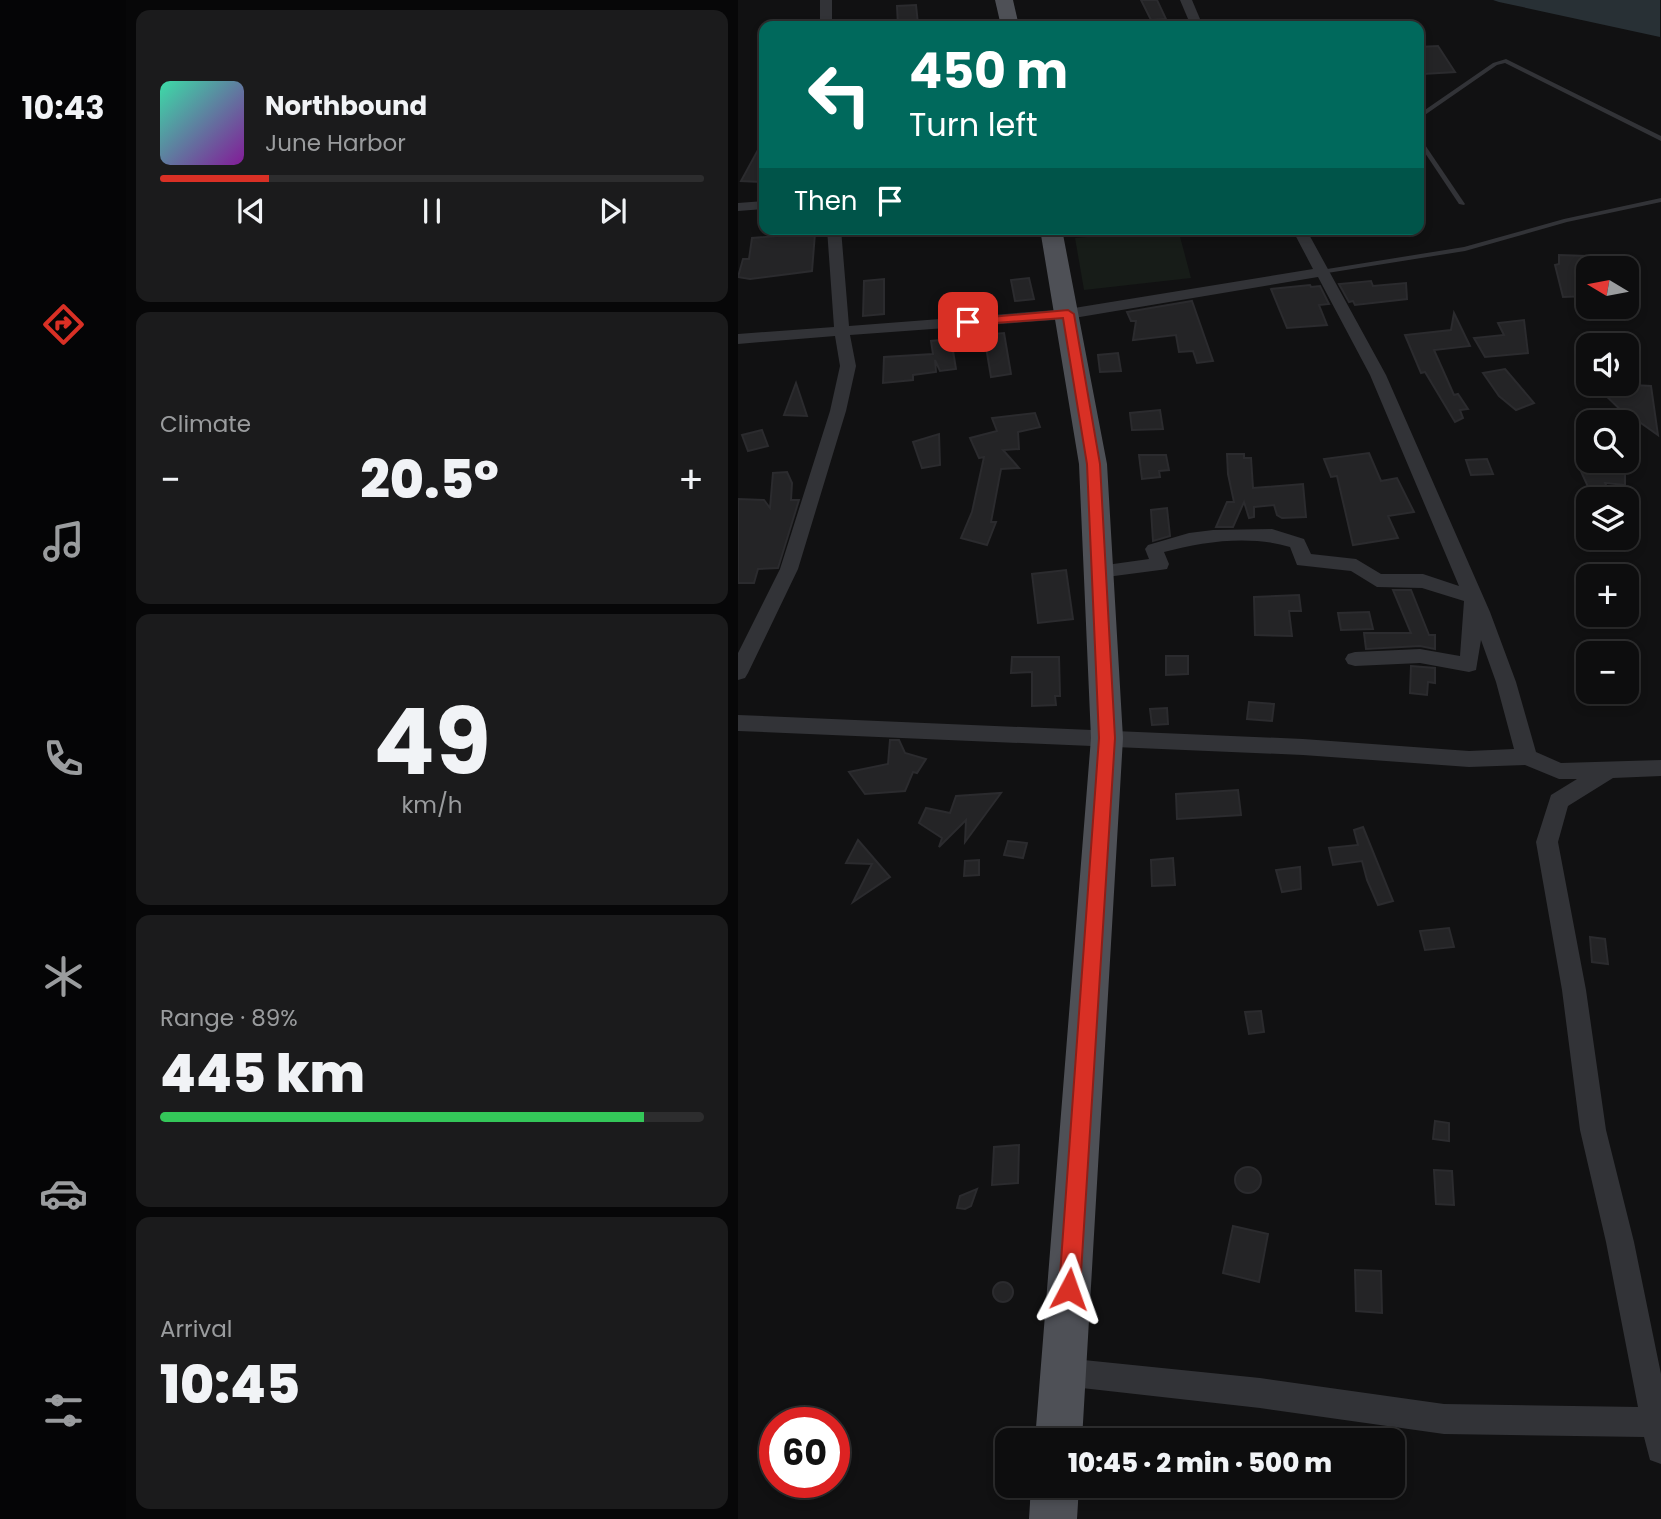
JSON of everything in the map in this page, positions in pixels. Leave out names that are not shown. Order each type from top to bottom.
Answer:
[{"type":"main road","points":[[1005,0],[1009,21]]},
{"type":"main road","points":[[1052,235],[1093,464],[1107,738],[1060,1428]]},
{"type":"main road","points":[[1053,1519],[1054,1498]]},
{"type":"street","points":[[826,0],[826,21]]},
{"type":"street","points":[[1186,0],[1194,21]]},
{"type":"street","points":[[738,207],[759,205]]},
{"type":"street","points":[[738,673],[789,569],[828,446],[848,366],[842,332],[834,235]]},
{"type":"street","points":[[1302,235],[1378,375],[1474,597],[1506,682],[1527,757]]},
{"type":"street","points":[[738,339],[1068,314],[1321,272]]},
{"type":"street","points":[[1099,572],[1160,564],[1154,549],[1189,539],[1272,534],[1299,543],[1304,560],[1356,565],[1377,580],[1423,581],[1474,597]]},
{"type":"street","points":[[1355,659],[1420,656],[1469,665],[1474,597]]},
{"type":"street","points":[[738,723],[1303,747],[1469,759],[1527,757],[1559,771],[1660,768]]},
{"type":"street","points":[[1064,1372],[1260,1393],[1444,1419],[1658,1431],[1620,1242],[1593,1130],[1574,990],[1547,842],[1559,801],[1609,769]]},
{"type":"lane","points":[[1424,114],[1495,64],[1506,61],[1660,139]]},
{"type":"lane","points":[[1424,147],[1462,204]]},
{"type":"lane","points":[[1321,272],[1465,249],[1566,220],[1660,200]]},
{"type":"shaded area","points":[[1493,0],[1660,0],[1660,37],[1499,2]]},
{"type":"shaded area","points":[[1180,235],[1191,278],[1084,290],[1075,238]]},
{"type":"building","points":[[1141,0],[1157,0],[1166,19],[1151,20]]},
{"type":"building","points":[[916,5],[918,21],[898,21],[897,6]]},
{"type":"building","points":[[1438,46],[1455,72],[1424,74],[1424,47]]},
{"type":"building","points":[[759,148],[759,182],[741,181]]},
{"type":"building","points":[[815,235],[812,271],[750,279],[738,277],[743,259],[749,259],[752,238]]},
{"type":"building","points":[[1559,255],[1587,256],[1576,256],[1576,296],[1563,297],[1555,265],[1559,264]]},
{"type":"building","points":[[1029,278],[1034,299],[1015,301],[1011,280]]},
{"type":"building","points":[[884,279],[884,314],[863,316],[864,281]]},
{"type":"building","points":[[1371,281],[1373,286],[1406,283],[1407,299],[1355,305],[1353,301],[1349,302],[1339,284]]},
{"type":"building","points":[[1320,286],[1329,304],[1319,305],[1327,325],[1287,328],[1271,289]]},
{"type":"building","points":[[1192,301],[1213,361],[1197,363],[1193,351],[1179,352],[1176,335],[1133,340],[1136,321],[1131,321],[1127,312]]},
{"type":"building","points":[[1454,313],[1470,346],[1434,350],[1454,395],[1458,394],[1468,409],[1460,410],[1463,418],[1455,422],[1425,372],[1421,373],[1405,335],[1451,330]]},
{"type":"building","points":[[1524,320],[1528,353],[1485,357],[1474,338],[1504,335],[1498,323]]},
{"type":"building","points":[[1004,333],[1011,374],[991,377],[984,335]]},
{"type":"building","points":[[951,339],[956,369],[940,371],[935,360],[936,372],[913,375],[913,380],[883,383],[884,357],[933,354],[931,341]]},
{"type":"building","points":[[1118,353],[1121,371],[1100,372],[1098,355]]},
{"type":"building","points":[[1505,369],[1534,403],[1516,410],[1499,396],[1483,373]]},
{"type":"building","points":[[796,383],[807,416],[784,415]]},
{"type":"building","points":[[1639,385],[1651,386],[1658,435],[1639,422],[1639,410],[1621,410],[1606,396],[1639,396]]},
{"type":"building","points":[[1160,410],[1163,429],[1132,430],[1130,413]]},
{"type":"building","points":[[1035,413],[1040,427],[1018,432],[1019,449],[1003,450],[1019,468],[1001,469],[991,522],[996,522],[987,545],[961,538],[972,512],[984,457],[979,458],[970,438],[997,431],[992,418]]},
{"type":"building","points":[[762,430],[768,446],[748,451],[742,435]]},
{"type":"building","points":[[939,434],[940,465],[922,468],[913,442]]},
{"type":"building","points":[[1369,453],[1381,481],[1397,478],[1414,512],[1388,516],[1398,538],[1353,545],[1337,476],[1331,477],[1324,459]]},
{"type":"building","points":[[1227,454],[1244,454],[1244,458],[1251,458],[1253,488],[1303,484],[1306,517],[1282,518],[1277,515],[1274,505],[1254,507],[1254,517],[1249,518],[1244,502],[1233,527],[1216,527],[1227,502],[1234,502]]},
{"type":"building","points":[[1139,455],[1166,455],[1169,470],[1159,471],[1160,477],[1142,479]]},
{"type":"building","points":[[1487,459],[1493,474],[1471,475],[1466,460]]},
{"type":"building","points":[[787,472],[792,483],[791,500],[799,500],[778,568],[758,569],[754,583],[738,583],[738,499],[764,500],[770,508],[773,473]]},
{"type":"building","points":[[1582,473],[1625,473],[1625,485],[1605,483],[1607,487],[1588,487]]},
{"type":"building","points":[[1167,508],[1170,536],[1153,541],[1151,510]]},
{"type":"building","points":[[1066,570],[1073,619],[1038,623],[1032,574]]},
{"type":"building","points":[[1393,590],[1411,590],[1429,635],[1435,635],[1435,649],[1420,646],[1366,649],[1364,633],[1411,633]]},
{"type":"building","points":[[1299,595],[1301,611],[1289,611],[1292,636],[1255,635],[1254,597]]},
{"type":"building","points":[[1369,612],[1373,629],[1341,630],[1338,613]]},
{"type":"building","points":[[1166,656],[1188,656],[1188,674],[1166,675]]},
{"type":"building","points":[[1012,657],[1059,657],[1060,696],[1055,696],[1056,705],[1032,706],[1032,672],[1011,673]]},
{"type":"building","points":[[1411,666],[1435,668],[1435,683],[1428,682],[1427,695],[1410,693]]},
{"type":"building","points":[[1249,702],[1274,704],[1272,721],[1247,719]]},
{"type":"building","points":[[1167,708],[1168,724],[1152,725],[1150,709]]},
{"type":"building","points":[[890,740],[899,740],[905,753],[926,759],[917,773],[913,772],[905,791],[865,794],[849,772],[888,764]]},
{"type":"building","points":[[1238,790],[1241,815],[1177,819],[1176,794]]},
{"type":"building","points":[[1001,793],[965,842],[966,820],[939,847],[942,838],[919,823],[926,808],[950,813],[956,796]]},
{"type":"building","points":[[1363,827],[1393,901],[1378,905],[1362,861],[1333,865],[1329,848],[1358,845],[1354,830]]},
{"type":"building","points":[[858,840],[890,877],[853,902],[872,864],[846,863]]},
{"type":"building","points":[[1008,841],[1027,843],[1023,858],[1004,855]]},
{"type":"building","points":[[1173,858],[1175,885],[1152,886],[1151,860]]},
{"type":"building","points":[[979,860],[979,875],[964,876],[965,861]]},
{"type":"building","points":[[1300,867],[1301,889],[1282,892],[1276,870]]},
{"type":"building","points":[[1449,928],[1454,947],[1425,950],[1420,931]]},
{"type":"building","points":[[1590,937],[1605,939],[1608,964],[1592,962]]},
{"type":"building","points":[[1261,1011],[1264,1032],[1249,1034],[1245,1012]]},
{"type":"building","points":[[1435,1121],[1449,1123],[1449,1141],[1433,1139]]},
{"type":"building","points":[[1019,1145],[1018,1183],[992,1185],[994,1147]]},
{"type":"building","points":[[1248,1167],[1257,1171],[1261,1180],[1257,1189],[1248,1193],[1239,1189],[1235,1180],[1239,1171]]},
{"type":"building","points":[[1434,1170],[1452,1171],[1454,1205],[1436,1204]]},
{"type":"building","points":[[977,1189],[971,1206],[965,1209],[957,1208],[960,1196]]},
{"type":"building","points":[[1233,1226],[1268,1234],[1259,1282],[1223,1273]]},
{"type":"building","points":[[1355,1270],[1381,1271],[1382,1313],[1356,1311]]},
{"type":"building","points":[[1003,1282],[1010,1285],[1013,1292],[1010,1299],[1003,1302],[996,1299],[993,1292],[996,1285]]},
{"type":"route","points":[[968,322],[1068,314],[1093,464],[1107,738],[1069,1289]]}]
